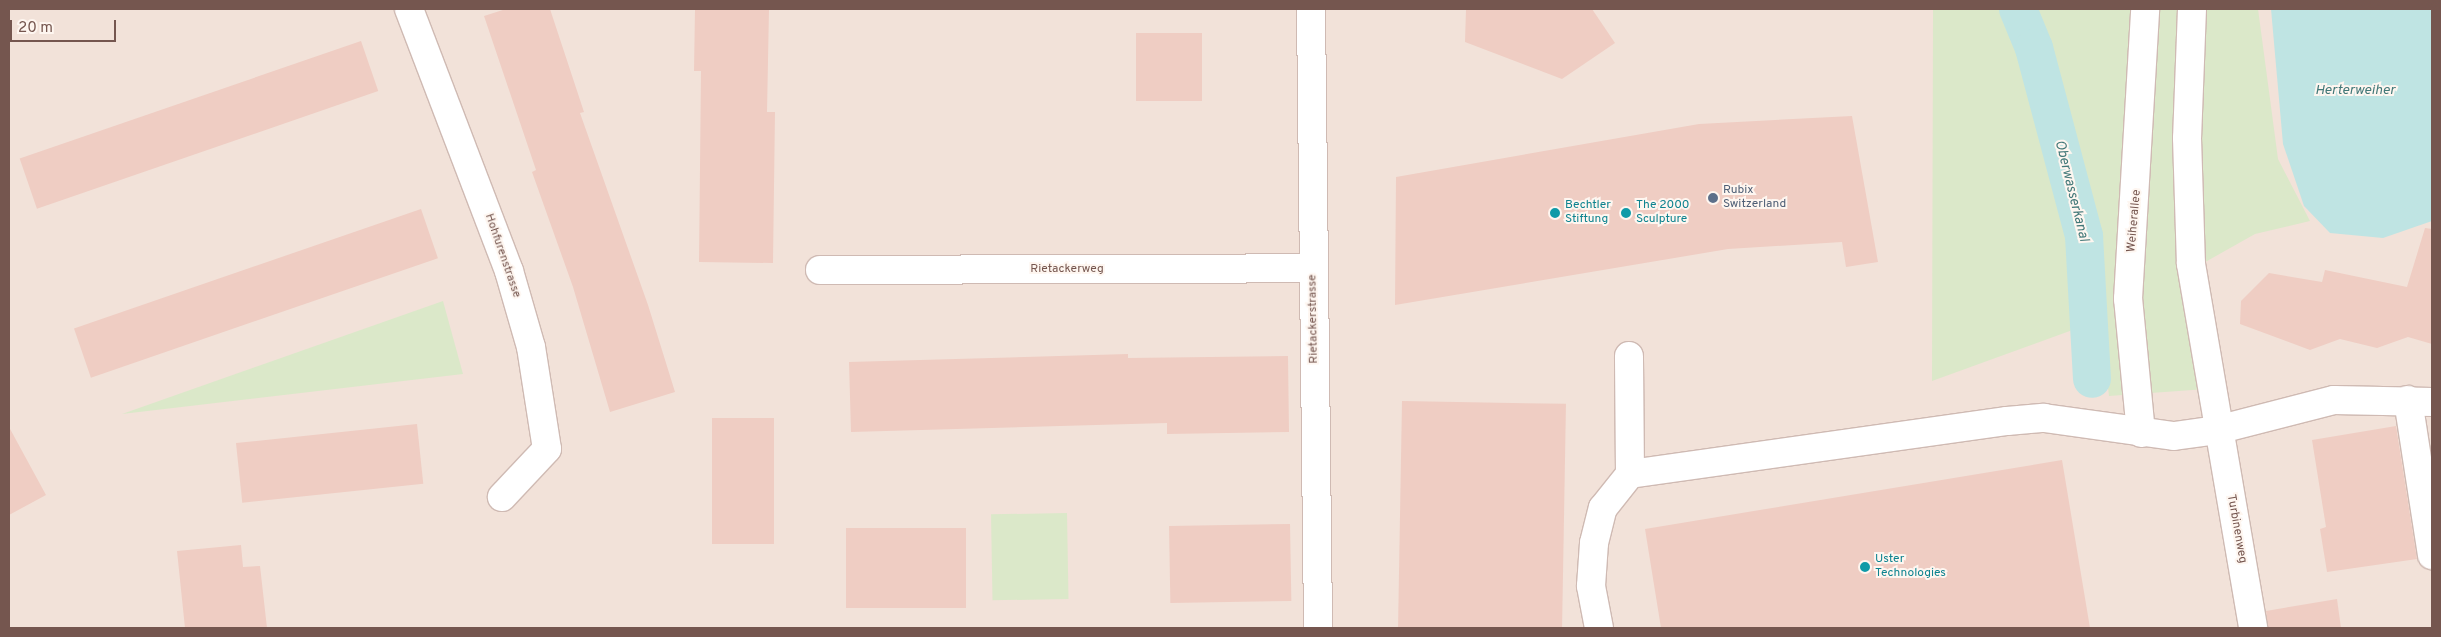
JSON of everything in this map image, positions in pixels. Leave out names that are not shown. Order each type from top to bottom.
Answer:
[{"type":"street","name":"Hohfurenstrasse","points":[[409,9],[509,271],[531,347],[547,449],[502,497]]},
{"type":"street","name":"Rietackerstrasse","points":[[1310,9],[1318,628]]},
{"type":"street","name":"Weiherallee","points":[[2141,434],[2128,299],[2139,162],[2145,9]]},
{"type":"street","points":[[2192,9],[2188,138],[2191,264],[2217,430]]},
{"type":"street","name":"Rietackerweg","points":[[820,270],[1314,268]]},
{"type":"street","points":[[1599,628],[1591,586],[1594,543],[1603,508],[1630,474],[1629,356]]},
{"type":"street","points":[[1630,474],[2044,418],[2141,434],[2174,436],[2217,430],[2334,400],[2420,401],[2432,555]]},
{"type":"street","name":"Turbinenweg","points":[[2217,430],[2253,628]]},
{"type":"shaded area","points":[[9,9],[2432,9],[2432,628],[9,628]]},
{"type":"green space","points":[[1933,9],[2258,9],[2278,159],[2310,221],[2255,234],[2200,265],[2220,388],[2109,396],[2100,320],[1932,381]]},
{"type":"green space","points":[[443,301],[463,374],[122,414]]},
{"type":"green space","points":[[1067,513],[1069,599],[993,600],[991,514]]},
{"type":"water","name":"Herterweiher","points":[[2271,9],[2432,9],[2432,221],[2383,238],[2330,233],[2304,206],[2283,144]]},
{"type":"building","points":[[506,9],[550,9],[584,112],[580,113],[648,305],[675,392],[610,412],[573,287],[532,172],[536,170],[484,16]]},
{"type":"building","points":[[695,9],[769,9],[767,112],[775,112],[773,263],[699,262],[701,71],[694,71]]},
{"type":"building","points":[[1466,9],[1592,9],[1615,43],[1562,79],[1465,42]]},
{"type":"building","points":[[1136,33],[1202,33],[1202,101],[1136,101]]},
{"type":"building","points":[[361,41],[378,91],[37,209],[20,159]]},
{"type":"building","name":"Bechtler Stiftung","points":[[1852,116],[1878,262],[1846,267],[1842,242],[1728,249],[1395,305],[1396,177],[1699,124]]},
{"type":"building","points":[[421,209],[438,258],[91,378],[74,328]]},
{"type":"building","points":[[2425,228],[2432,229],[2432,344],[2408,337],[2377,348],[2340,339],[2310,350],[2240,324],[2241,301],[2269,273],[2322,282],[2325,270],[2407,287]]},
{"type":"building","points":[[1128,354],[1128,358],[1288,356],[1289,432],[1167,434],[1167,423],[851,432],[849,362]]},
{"type":"building","points":[[1402,401],[1566,404],[1562,628],[1398,628]]},
{"type":"building","points":[[712,418],[774,418],[774,544],[712,544]]},
{"type":"building","points":[[417,424],[423,484],[242,503],[236,443]]},
{"type":"building","points":[[2396,426],[2417,559],[2327,572],[2320,529],[2326,527],[2312,440]]},
{"type":"building","points":[[9,427],[46,495],[9,515]]},
{"type":"building","name":"Uster Technologies","points":[[2062,460],[2090,628],[1661,628],[1645,529]]},
{"type":"building","points":[[1290,524],[1291,601],[1170,603],[1169,526]]},
{"type":"building","points":[[846,528],[966,528],[966,608],[846,608]]},
{"type":"building","points":[[241,545],[243,567],[260,566],[267,628],[185,628],[177,551]]},
{"type":"building","points":[[2337,599],[2341,628],[2268,628],[2266,611]]},
{"type":"waterway","name":"Oberwasserkanal","points":[[2018,9],[2034,48],[2084,236],[2092,379]]},
{"type":"place","name":"Rubix Switzerland","points":[[1713,198]]},
{"type":"place","name":"Bechtler Stiftung","points":[[1555,213]]},
{"type":"place","name":"The 2000 Sculpture","points":[[1626,213]]},
{"type":"place","name":"Uster Technologies","points":[[1865,567]]}]
